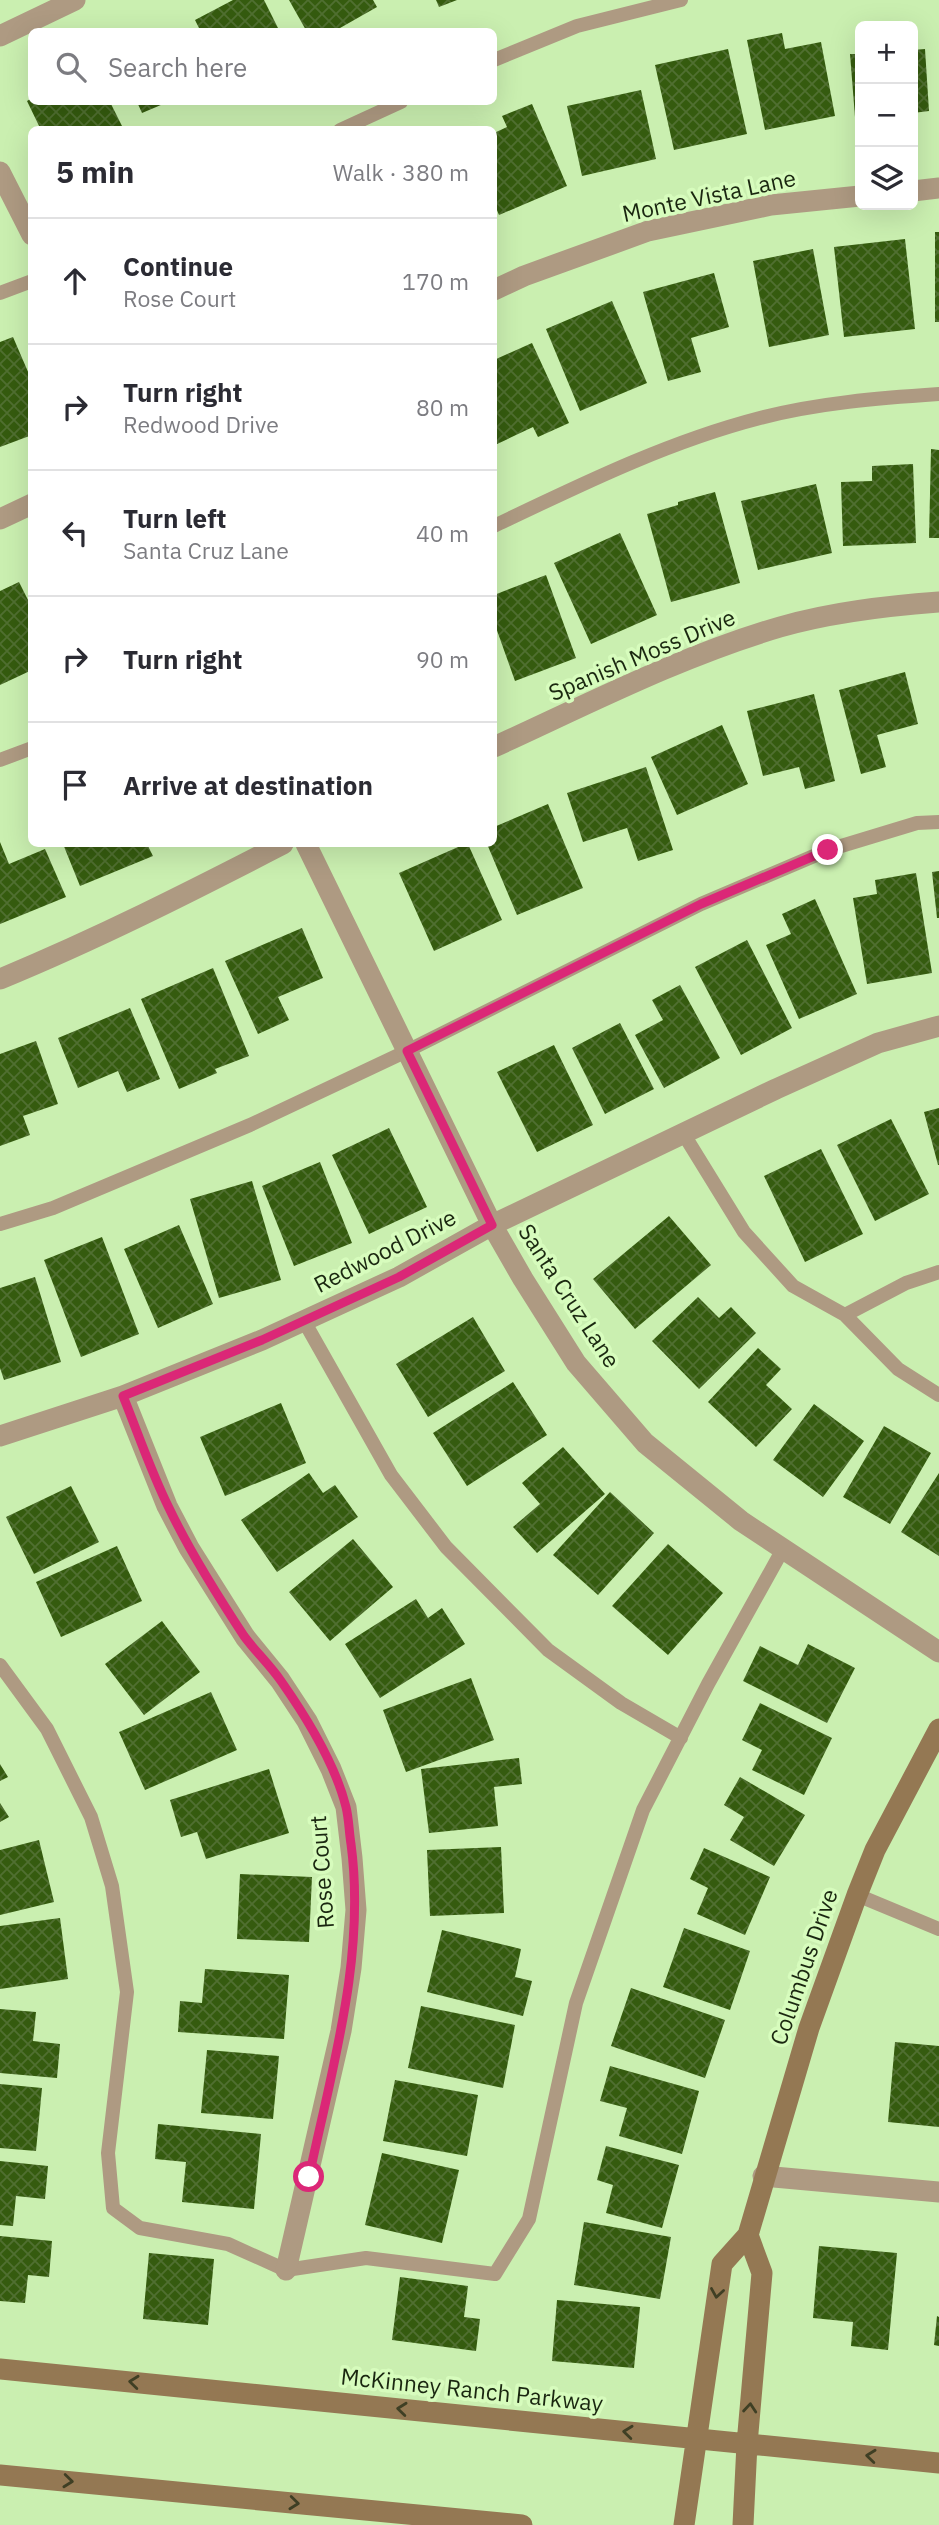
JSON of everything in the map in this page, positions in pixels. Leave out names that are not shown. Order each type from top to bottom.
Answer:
[{"type":"main road","name":"Columbus Drive","points":[[684,2525],[722,2264],[748,2235],[763,2176],[821,1988],[857,1895],[898,1804],[939,1729]]},
{"type":"main road","points":[[743,2525],[747,2444],[762,2273],[748,2235]]},
{"type":"main road","name":"McKinney Ranch Parkway","points":[[0,2369],[939,2463]]},
{"type":"main road","points":[[0,2474],[522,2525]]},
{"type":"street","points":[[0,36],[75,0]]},
{"type":"street","points":[[0,172],[28,227]]},
{"type":"street","points":[[918,190],[939,188]]},
{"type":"street","name":"Monte Vista Lane","points":[[497,289],[524,276],[648,231],[771,205],[855,197]]},
{"type":"street","points":[[0,519],[28,506]]},
{"type":"street","name":"Spanish Moss Drive","points":[[497,746],[685,660],[781,627],[875,607],[939,602]]},
{"type":"street","points":[[0,979],[93,939],[278,847]]},
{"type":"street","name":"Santa Cruz Lane","points":[[307,847],[492,1225],[576,1363],[645,1443],[741,1521],[939,1652]]},
{"type":"street","name":"Redwood Drive","points":[[0,1436],[123,1396],[262,1340],[399,1277],[492,1225],[683,1133],[878,1043],[939,1026]]},
{"type":"street","name":"Rose Court","points":[[123,1396],[167,1506],[189,1548],[245,1637],[280,1680],[307,1721],[346,1807],[356,1910],[351,1968],[341,2031],[286,2270]]},
{"type":"street","points":[[763,2176],[939,2192]]},
{"type":"lane","points":[[497,60],[577,26],[681,0]]},
{"type":"lane","points":[[349,126],[394,105]]},
{"type":"lane","points":[[0,293],[28,282]]},
{"type":"lane","points":[[497,525],[663,449],[761,418],[869,399],[939,394]]},
{"type":"lane","points":[[0,760],[28,750]]},
{"type":"lane","points":[[0,1224],[52,1208],[237,1130],[407,1051],[701,904],[828,850],[917,823],[939,822]]},
{"type":"lane","points":[[683,1133],[744,1232],[793,1286],[845,1315],[898,1369],[939,1395]]},
{"type":"lane","points":[[845,1315],[906,1283],[939,1272]]},
{"type":"lane","points":[[304,1321],[391,1475],[446,1547],[548,1650],[621,1703],[681,1738]]},
{"type":"lane","points":[[0,1665],[47,1729],[91,1817],[112,1886],[127,1992],[108,2152],[113,2208],[139,2228],[228,2244],[286,2270],[366,2258],[495,2274],[529,2219],[576,2003],[643,1810],[783,1549]]},
{"type":"lane","points":[[857,1895],[939,1929]]},
{"type":"building","points":[[233,0],[264,0],[278,28],[199,28],[195,20]]},
{"type":"building","points":[[289,0],[373,0],[377,7],[340,28],[305,28]]},
{"type":"building","points":[[436,0],[457,0],[439,7]]},
{"type":"building","points":[[782,33],[785,49],[821,42],[835,116],[765,130],[747,40]]},
{"type":"building","points":[[728,49],[747,134],[674,150],[655,65]]},
{"type":"building","points":[[925,49],[929,111],[918,112],[918,84],[918,50]]},
{"type":"building","points":[[850,54],[855,54],[855,117]]},
{"type":"building","points":[[641,90],[656,159],[582,176],[567,106]]},
{"type":"building","points":[[532,104],[567,186],[499,215],[497,132],[507,127],[502,116]]},
{"type":"building","points":[[29,105],[112,105],[122,126],[39,126]]},
{"type":"building","points":[[138,105],[161,105],[142,113]]},
{"type":"building","points":[[935,232],[939,232],[939,322],[935,322]]},
{"type":"building","points":[[905,239],[915,329],[844,337],[834,247]]},
{"type":"building","points":[[813,249],[829,335],[769,347],[753,261]]},
{"type":"building","points":[[714,273],[729,327],[691,338],[701,372],[668,381],[643,292]]},
{"type":"building","points":[[612,301],[647,383],[580,411],[546,329]]},
{"type":"building","points":[[13,337],[28,372],[28,436],[0,447],[0,342]]},
{"type":"building","points":[[532,343],[569,423],[538,437],[533,427],[497,444],[497,359]]},
{"type":"building","points":[[931,449],[939,450],[939,538],[929,538]]},
{"type":"building","points":[[913,464],[916,543],[843,546],[841,482],[872,481],[872,466]]},
{"type":"building","points":[[816,484],[832,553],[758,570],[741,501]]},
{"type":"building","points":[[715,492],[740,583],[671,602],[647,514]]},
{"type":"building","points":[[620,533],[657,615],[591,644],[554,563]]},
{"type":"building","points":[[546,575],[576,658],[515,681],[497,630],[497,594]]},
{"type":"building","points":[[19,582],[28,600],[28,672],[0,685],[0,591]]},
{"type":"building","points":[[905,672],[918,724],[877,735],[886,767],[861,774],[839,690]]},
{"type":"building","points":[[814,694],[835,781],[805,789],[799,767],[763,776],[747,711]]},
{"type":"building","points":[[722,725],[748,784],[677,815],[651,757]]},
{"type":"building","points":[[646,767],[673,850],[638,861],[627,828],[583,842],[567,793]]},
{"type":"building","points":[[548,804],[583,888],[517,915],[488,847],[497,847],[497,826]]},
{"type":"building","points":[[0,842],[9,864],[45,849],[66,897],[0,924]]},
{"type":"building","points":[[64,847],[148,847],[153,856],[80,886]]},
{"type":"building","points":[[458,847],[469,847],[502,920],[434,951],[399,873]]},
{"type":"building","points":[[939,871],[939,918],[937,918],[932,872]]},
{"type":"building","points":[[916,873],[932,973],[867,984],[853,898],[877,894],[875,880]]},
{"type":"building","points":[[815,899],[857,994],[799,1019],[766,945],[791,934],[782,914]]},
{"type":"building","points":[[302,928],[323,978],[278,997],[289,1020],[258,1034],[225,961]]},
{"type":"building","points":[[747,940],[792,1028],[741,1055],[695,967]]},
{"type":"building","points":[[213,968],[249,1056],[215,1069],[217,1073],[179,1089],[141,999]]},
{"type":"building","points":[[680,985],[720,1058],[664,1088],[635,1035],[663,1020],[652,1000]]},
{"type":"building","points":[[130,1008],[160,1079],[127,1092],[118,1071],[78,1088],[58,1038]]},
{"type":"building","points":[[620,1023],[654,1089],[605,1114],[572,1048]]},
{"type":"building","points":[[36,1041],[58,1104],[23,1116],[30,1135],[0,1146],[0,1054]]},
{"type":"building","points":[[554,1045],[593,1125],[537,1152],[497,1072]]},
{"type":"building","points":[[939,1108],[939,1165],[938,1165],[924,1112]]},
{"type":"building","points":[[891,1119],[929,1194],[875,1221],[837,1145]]},
{"type":"building","points":[[389,1128],[427,1207],[369,1234],[332,1155]]},
{"type":"building","points":[[821,1149],[863,1234],[805,1262],[764,1176]]},
{"type":"building","points":[[320,1162],[352,1243],[294,1266],[262,1186]]},
{"type":"building","points":[[252,1181],[281,1280],[219,1298],[190,1199]]},
{"type":"building","points":[[669,1216],[711,1265],[635,1329],[593,1279]]},
{"type":"building","points":[[179,1225],[213,1304],[158,1328],[124,1249]]},
{"type":"building","points":[[102,1237],[139,1334],[81,1357],[44,1260]]},
{"type":"building","points":[[35,1277],[61,1362],[4,1380],[0,1368],[0,1288]]},
{"type":"building","points":[[698,1297],[719,1318],[731,1307],[756,1333],[699,1389],[652,1341]]},
{"type":"building","points":[[473,1317],[505,1371],[428,1417],[396,1364]]},
{"type":"building","points":[[758,1348],[781,1369],[766,1385],[792,1409],[756,1447],[708,1402]]},
{"type":"building","points":[[513,1382],[547,1435],[467,1486],[433,1433]]},
{"type":"building","points":[[281,1403],[306,1463],[225,1496],[200,1437]]},
{"type":"building","points":[[814,1404],[864,1441],[823,1497],[773,1460]]},
{"type":"building","points":[[884,1426],[931,1453],[890,1524],[843,1497]]},
{"type":"building","points":[[563,1447],[605,1494],[537,1553],[513,1527],[540,1504],[522,1483]]},
{"type":"building","points":[[309,1473],[323,1493],[335,1485],[358,1517],[277,1572],[241,1520]]},
{"type":"building","points":[[939,1473],[939,1556],[901,1532]]},
{"type":"building","points":[[71,1486],[99,1542],[34,1574],[6,1517]]},
{"type":"building","points":[[610,1492],[654,1533],[598,1595],[553,1555]]},
{"type":"building","points":[[353,1539],[393,1587],[330,1641],[289,1592]]},
{"type":"building","points":[[668,1544],[723,1593],[668,1655],[612,1606]]},
{"type":"building","points":[[117,1546],[142,1601],[61,1637],[36,1582]]},
{"type":"building","points":[[416,1599],[428,1618],[442,1608],[465,1644],[380,1698],[345,1644]]},
{"type":"building","points":[[162,1621],[200,1672],[144,1715],[105,1664]]},
{"type":"building","points":[[808,1644],[855,1668],[827,1723],[743,1681],[760,1646],[798,1665]]},
{"type":"building","points":[[471,1678],[494,1740],[406,1772],[383,1710]]},
{"type":"building","points":[[211,1692],[237,1750],[145,1790],[119,1732]]},
{"type":"building","points":[[760,1703],[832,1738],[804,1795],[752,1770],[762,1750],[742,1740]]},
{"type":"building","points":[[519,1758],[522,1784],[494,1787],[498,1826],[429,1833],[421,1769]]},
{"type":"building","points":[[0,1764],[8,1777],[0,1781]]},
{"type":"building","points":[[269,1769],[289,1833],[206,1859],[197,1832],[181,1837],[170,1800]]},
{"type":"building","points":[[740,1777],[805,1815],[774,1866],[730,1840],[744,1817],[724,1805]]},
{"type":"building","points":[[0,1803],[9,1817],[0,1822]]},
{"type":"building","points":[[39,1840],[54,1902],[0,1915],[0,1850]]},
{"type":"building","points":[[501,1847],[504,1913],[430,1916],[427,1850]]},
{"type":"building","points":[[704,1848],[770,1877],[745,1935],[697,1914],[708,1888],[690,1879]]},
{"type":"building","points":[[240,1874],[312,1877],[309,1942],[237,1939]]},
{"type":"building","points":[[60,1918],[68,1979],[0,1989],[0,1926]]},
{"type":"building","points":[[684,1928],[750,1951],[730,2010],[663,1987]]},
{"type":"building","points":[[442,1930],[521,1949],[515,1977],[532,1981],[523,2016],[427,1992]]},
{"type":"building","points":[[205,1969],[289,1975],[284,2039],[178,2032],[180,2001],[202,2003]]},
{"type":"building","points":[[631,1988],[725,2020],[705,2078],[611,2046]]},
{"type":"building","points":[[421,2006],[515,2025],[503,2088],[408,2068]]},
{"type":"building","points":[[0,2009],[36,2012],[33,2041],[60,2044],[57,2078],[0,2073]]},
{"type":"building","points":[[895,2042],[939,2046],[939,2127],[888,2122]]},
{"type":"building","points":[[207,2050],[279,2056],[273,2119],[201,2113]]},
{"type":"building","points":[[610,2066],[699,2091],[682,2154],[619,2136],[627,2108],[600,2101]]},
{"type":"building","points":[[395,2080],[478,2095],[467,2156],[383,2141]]},
{"type":"building","points":[[0,2084],[42,2088],[36,2151],[0,2148]]},
{"type":"building","points":[[158,2124],[261,2134],[254,2209],[182,2202],[186,2162],[155,2159]]},
{"type":"building","points":[[606,2146],[679,2165],[662,2228],[606,2213],[613,2185],[597,2180]]},
{"type":"building","points":[[382,2153],[459,2170],[442,2243],[365,2225]]},
{"type":"building","points":[[0,2161],[48,2166],[45,2199],[16,2196],[13,2226],[0,2225]]},
{"type":"building","points":[[584,2222],[671,2237],[660,2299],[574,2285]]},
{"type":"building","points":[[0,2236],[52,2241],[49,2277],[28,2275],[25,2303],[0,2301]]},
{"type":"building","points":[[819,2246],[897,2253],[888,2350],[851,2346],[853,2322],[813,2318]]},
{"type":"building","points":[[149,2253],[214,2259],[208,2325],[143,2319]]},
{"type":"building","points":[[400,2277],[468,2286],[464,2317],[480,2319],[476,2351],[392,2340]]},
{"type":"building","points":[[557,2300],[640,2307],[634,2368],[552,2361]]},
{"type":"building","points":[[937,2316],[939,2317],[939,2346],[934,2345]]},
{"type":"route","points":[[309,2177],[341,2031],[351,1968],[356,1910],[346,1807],[307,1721],[280,1680],[245,1637],[189,1548],[167,1506],[123,1396],[262,1340],[399,1277],[492,1225],[407,1051],[701,904],[828,850]]}]
